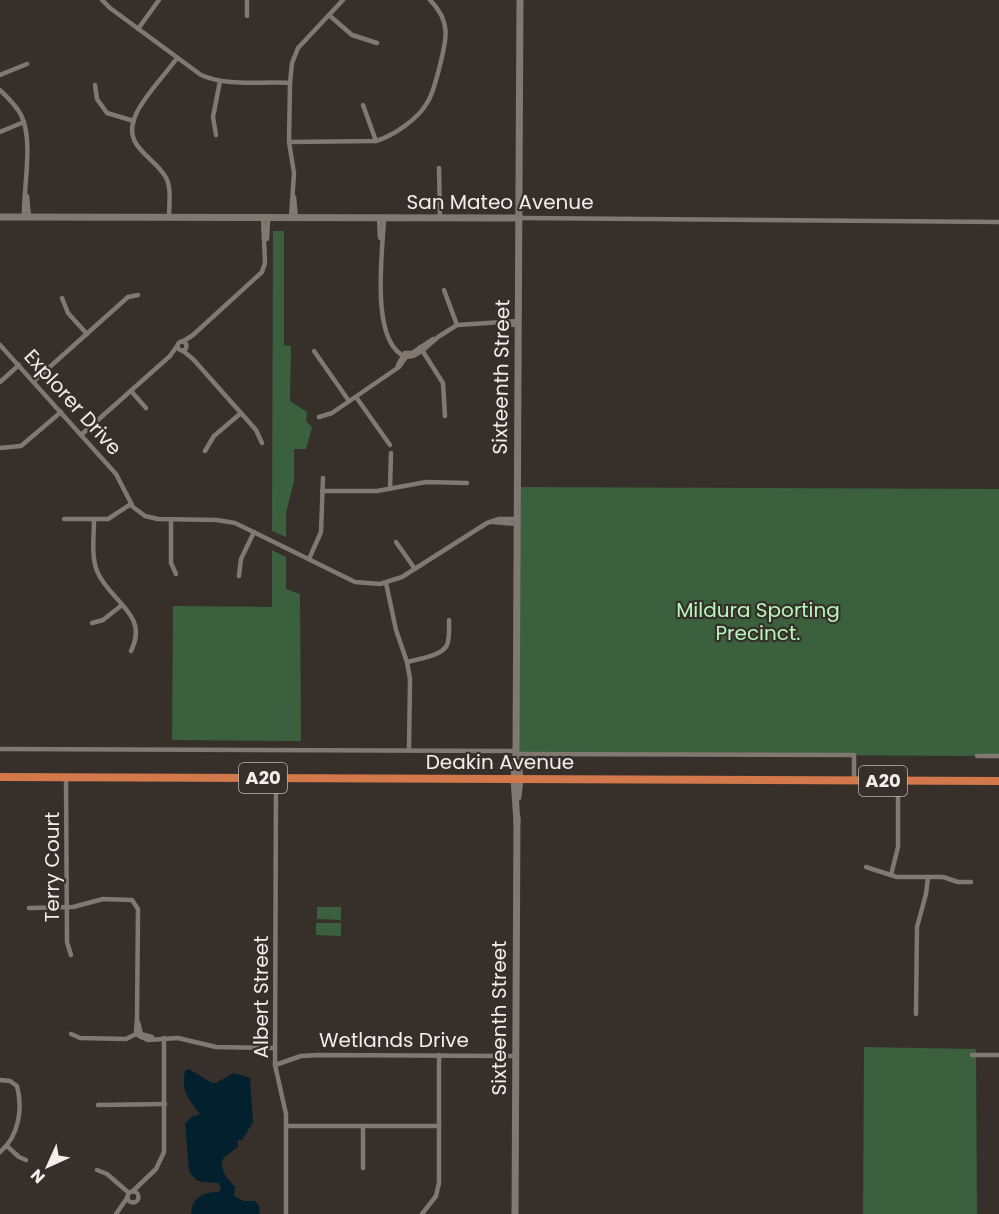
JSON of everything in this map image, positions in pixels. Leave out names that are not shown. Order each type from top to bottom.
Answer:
[{"type":"highway","name":"Deakin Avenue","points":[[0,777],[999,781]]},
{"type":"street","points":[[102,0],[201,75],[220,81],[290,83]]},
{"type":"street","points":[[138,28],[159,0]]},
{"type":"street","points":[[247,0],[247,16]]},
{"type":"street","points":[[293,218],[293,168],[289,142],[290,83],[296,53],[343,0]]},
{"type":"street","points":[[289,142],[376,141],[387,137],[424,109],[431,97],[446,33],[442,15],[430,0]]},
{"type":"street","name":"Sixteenth Street","points":[[515,1214],[520,0]]},
{"type":"street","points":[[329,15],[352,35],[377,43]]},
{"type":"street","points":[[169,217],[167,180],[138,147],[133,133],[134,121],[139,110],[177,58]]},
{"type":"street","points":[[0,75],[27,64]]},
{"type":"street","points":[[216,135],[213,117],[220,81]]},
{"type":"street","points":[[94,85],[97,99],[106,113],[134,121]]},
{"type":"street","points":[[0,90],[16,107],[24,122],[26,217]]},
{"type":"street","points":[[363,105],[376,141]]},
{"type":"street","points":[[0,132],[24,122]]},
{"type":"street","points":[[440,168],[440,218]]},
{"type":"street","name":"San Mateo Avenue","points":[[0,217],[999,222]]},
{"type":"street","points":[[81,435],[260,275],[265,268],[266,218]]},
{"type":"street","points":[[382,218],[381,312],[389,337],[397,351],[405,356]]},
{"type":"street","points":[[444,291],[457,325]]},
{"type":"street","points":[[34,381],[128,297],[138,295]]},
{"type":"street","points":[[62,298],[68,313],[87,334]]},
{"type":"street","points":[[319,417],[332,413],[356,397],[401,365],[405,356],[421,349],[457,325],[518,323]]},
{"type":"street","name":"Explorer Drive","points":[[0,340],[19,365],[116,474],[131,504]]},
{"type":"street","name":"Explorer Drive","points":[[0,345],[7,351]]},
{"type":"street","points":[[182,347],[256,430],[262,443]]},
{"type":"street","points":[[421,349],[443,382],[445,416]]},
{"type":"street","points":[[314,351],[349,401]]},
{"type":"street","points":[[0,382],[19,365]]},
{"type":"street","points":[[131,391],[146,408]]},
{"type":"street","points":[[356,397],[390,445]]},
{"type":"street","points":[[0,448],[21,446],[61,412]]},
{"type":"street","points":[[205,451],[214,436],[241,413]]},
{"type":"street","points":[[390,489],[391,453]]},
{"type":"street","points":[[309,560],[321,532],[323,478]]},
{"type":"street","points":[[322,491],[372,491],[426,482],[467,483]]},
{"type":"street","points":[[64,519],[112,518],[131,504],[145,516],[154,519],[226,521],[254,532],[355,582],[386,583],[415,569],[490,522],[517,521]]},
{"type":"street","points":[[94,520],[93,556],[96,568],[101,578],[133,617],[137,627],[136,639],[131,651]]},
{"type":"street","points":[[171,520],[171,563],[176,574]]},
{"type":"street","points":[[239,576],[241,559],[254,532]]},
{"type":"street","points":[[396,542],[415,569]]},
{"type":"street","points":[[386,583],[410,679],[409,750]]},
{"type":"street","points":[[92,623],[103,620],[122,605]]},
{"type":"street","points":[[407,662],[445,649],[449,620]]},
{"type":"street","name":"Deakin Avenue","points":[[0,749],[409,750],[854,755],[854,780]]},
{"type":"street","points":[[977,756],[999,756]]},
{"type":"street","name":"Terry Court","points":[[66,777],[67,942],[72,956]]},
{"type":"street","name":"Albert Street","points":[[276,778],[275,1065],[287,1126],[286,1214]]},
{"type":"street","points":[[891,875],[898,847],[898,781]]},
{"type":"street","points":[[866,867],[897,877],[944,877],[958,882],[971,882]]},
{"type":"street","points":[[916,1014],[917,927],[928,877]]},
{"type":"street","points":[[29,908],[66,908],[103,899],[128,899],[136,905],[139,1033]]},
{"type":"street","points":[[71,1034],[80,1038],[126,1039],[139,1033],[154,1038],[178,1038],[216,1047],[275,1048]]},
{"type":"street","points":[[116,1213],[137,1201],[163,1157],[165,1145],[164,1038]]},
{"type":"street","name":"Wetlands Drive","points":[[275,1065],[301,1056],[318,1054],[516,1056]]},
{"type":"street","points":[[972,1054],[999,1055]]},
{"type":"street","points":[[422,1214],[432,1202],[438,1189],[439,1055]]},
{"type":"street","points":[[0,1080],[15,1083],[19,1093],[18,1124],[7,1146],[0,1152]]},
{"type":"street","points":[[98,1105],[165,1104]]},
{"type":"street","points":[[287,1126],[439,1126]]},
{"type":"street","points":[[363,1126],[363,1168]]},
{"type":"street","points":[[7,1146],[26,1160]]},
{"type":"street","points":[[97,1170],[107,1174],[130,1194],[139,1196]]},
{"type":"street","points":[[116,1213],[130,1194],[148,1179]]},
{"type":"street","points":[[130,1194],[129,1201],[134,1203]]},
{"type":"green space","points":[[273,231],[284,231],[284,345],[291,346],[290,401],[307,412],[306,421],[312,427],[306,449],[294,449],[294,481],[286,513],[286,537],[272,531]]},
{"type":"green space","name":"Mildura Sporting Precinct.","points":[[516,487],[999,489],[999,756],[516,754]]},
{"type":"green space","points":[[272,550],[286,557],[286,589],[300,594],[301,741],[172,740],[173,606],[272,607]]},
{"type":"green space","points":[[317,907],[341,907],[341,920],[317,919]]},
{"type":"green space","points":[[316,923],[341,923],[341,936],[316,935]]},
{"type":"green space","points":[[864,1047],[976,1049],[977,1214],[863,1214]]},
{"type":"water","points":[[189,1069],[212,1083],[234,1073],[250,1078],[253,1122],[242,1140],[238,1140],[238,1147],[224,1157],[222,1165],[224,1173],[235,1187],[234,1196],[244,1201],[255,1201],[260,1207],[259,1214],[191,1214],[196,1200],[204,1194],[219,1192],[221,1187],[218,1183],[197,1180],[189,1170],[185,1124],[191,1117],[200,1114],[185,1089],[185,1071]]}]
